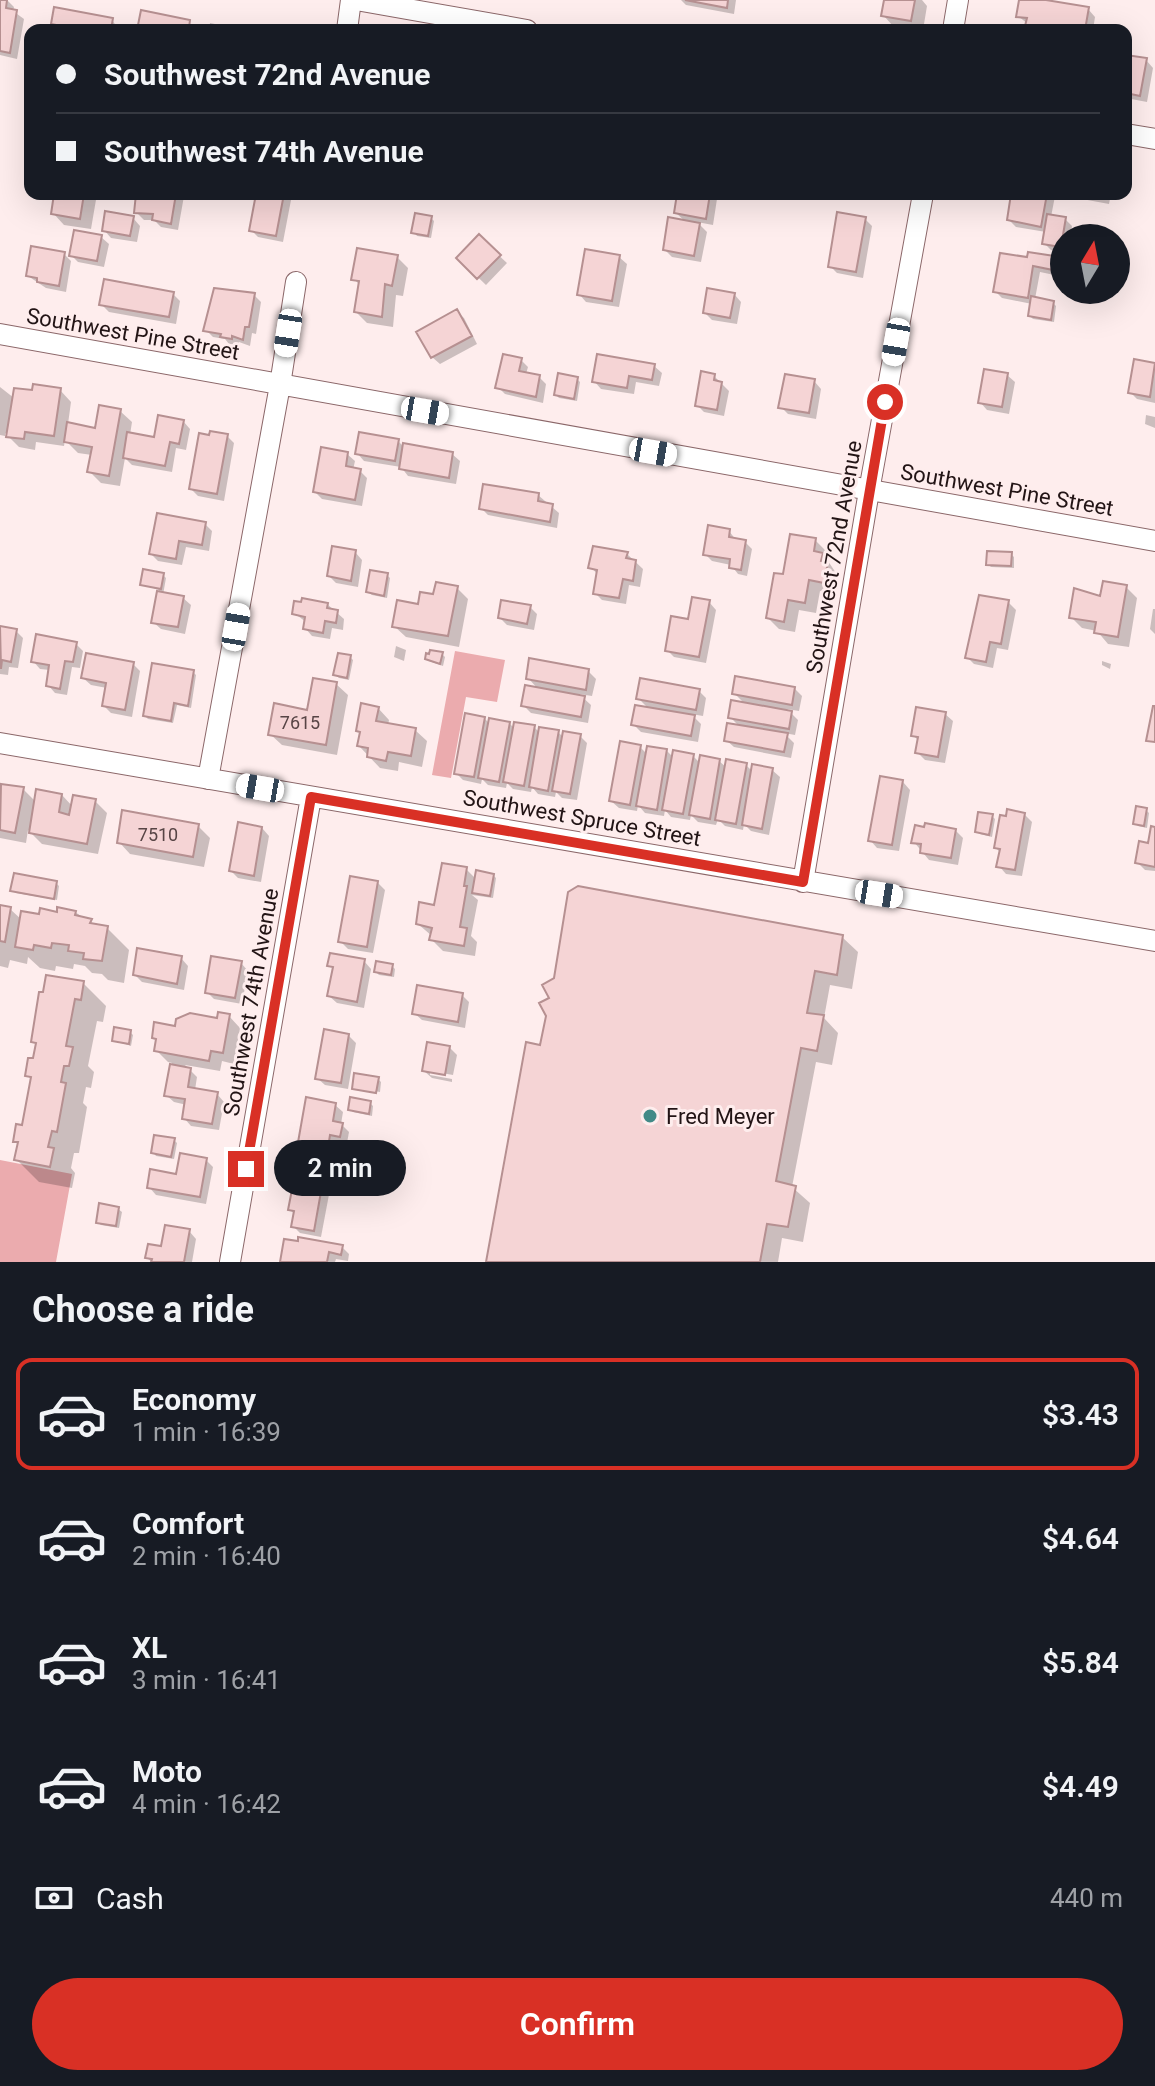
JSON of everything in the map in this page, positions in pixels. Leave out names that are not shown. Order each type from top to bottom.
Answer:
[{"type":"street","points":[[348,24],[354,0],[492,24]]},
{"type":"street","points":[[954,24],[958,0]]},
{"type":"street","points":[[1132,135],[1155,139]]},
{"type":"street","name":"Southwest 72nd Avenue","points":[[803,882],[922,200]]},
{"type":"street","points":[[208,779],[296,282]]},
{"type":"street","name":"Southwest Pine Street","points":[[0,334],[1155,541]]},
{"type":"street","name":"Southwest Spruce Street","points":[[0,743],[1155,941]]},
{"type":"street","name":"Southwest 74th Avenue","points":[[230,1262],[311,797]]},
{"type":"shaded area","points":[[455,651],[505,660],[497,702],[466,697],[451,778],[432,775]]},
{"type":"shaded area","points":[[0,1160],[72,1174],[56,1262],[0,1262]]},
{"type":"building","points":[[0,0],[7,0],[6,8],[17,10],[10,53],[0,51]]},
{"type":"building","points":[[685,0],[728,0],[727,8]]},
{"type":"building","points":[[884,0],[915,0],[911,21],[881,16]]},
{"type":"building","points":[[1019,0],[1046,0],[1089,7],[1086,24],[1026,24],[1027,18],[1016,17]]},
{"type":"building","points":[[54,7],[113,18],[112,24],[51,24]]},
{"type":"building","points":[[141,10],[190,20],[190,24],[138,24]]},
{"type":"building","points":[[1132,56],[1147,58],[1140,96],[1132,94]]},
{"type":"building","points":[[53,200],[83,200],[80,219],[51,214]]},
{"type":"building","points":[[135,200],[175,200],[171,224],[152,220],[153,214],[134,213]]},
{"type":"building","points":[[255,200],[283,200],[276,236],[249,231]]},
{"type":"building","points":[[676,200],[709,200],[706,219],[674,213]]},
{"type":"building","points":[[1010,200],[1046,200],[1041,227],[1007,220]]},
{"type":"building","points":[[105,211],[134,216],[130,236],[102,231]]},
{"type":"building","points":[[837,212],[866,217],[856,272],[828,267]]},
{"type":"building","points":[[415,213],[432,216],[428,236],[411,233]]},
{"type":"building","points":[[1047,214],[1066,217],[1065,224],[1050,224],[1050,245],[1042,244]]},
{"type":"building","points":[[668,217],[700,223],[694,256],[663,250]]},
{"type":"building","points":[[74,230],[102,235],[97,261],[69,256]]},
{"type":"building","points":[[479,234],[501,255],[477,279],[456,258]]},
{"type":"building","points":[[31,246],[65,252],[59,286],[37,282],[37,278],[26,276]]},
{"type":"building","points":[[357,248],[398,255],[392,286],[385,284],[382,317],[354,312],[359,281],[351,280]]},
{"type":"building","points":[[585,249],[620,255],[612,301],[577,295]]},
{"type":"building","points":[[1028,252],[1050,255],[1050,269],[1033,266],[1028,298],[993,292],[1000,253],[1027,257]]},
{"type":"building","points":[[104,279],[174,292],[169,317],[99,305]]},
{"type":"building","points":[[214,288],[255,293],[249,327],[245,327],[243,340],[203,331]]},
{"type":"building","points":[[707,288],[735,293],[730,318],[703,313]]},
{"type":"building","points":[[1031,296],[1050,300],[1050,304],[1054,304],[1051,320],[1028,316]]},
{"type":"building","points":[[457,309],[472,336],[431,358],[416,332]]},
{"type":"building","points":[[503,354],[522,358],[519,371],[540,375],[536,397],[495,388]]},
{"type":"building","points":[[597,354],[655,364],[652,380],[629,376],[627,388],[592,382]]},
{"type":"building","points":[[1134,359],[1155,363],[1150,397],[1128,393]]},
{"type":"building","points":[[984,369],[1008,373],[1002,407],[978,403]]},
{"type":"building","points":[[701,371],[715,374],[714,380],[722,382],[717,410],[695,406]]},
{"type":"building","points":[[558,373],[578,377],[574,399],[554,395]]},
{"type":"building","points":[[785,374],[815,379],[809,413],[778,408]]},
{"type":"building","points":[[33,384],[61,388],[54,436],[25,432],[24,439],[6,437],[14,388],[32,390]]},
{"type":"building","points":[[99,405],[121,409],[109,476],[87,472],[92,447],[64,442],[67,422],[95,428]]},
{"type":"building","points":[[158,415],[184,420],[179,444],[170,442],[165,466],[123,458],[127,432],[154,437]]},
{"type":"building","points":[[210,431],[228,434],[217,494],[189,489],[199,433],[209,435]]},
{"type":"building","points":[[359,432],[399,439],[395,461],[355,454]]},
{"type":"building","points":[[403,443],[453,452],[449,478],[399,469]]},
{"type":"building","points":[[321,447],[348,452],[346,466],[361,469],[355,500],[313,492]]},
{"type":"building","points":[[483,484],[539,493],[538,501],[553,504],[550,522],[479,509]]},
{"type":"building","points":[[157,513],[206,522],[202,545],[179,541],[176,559],[149,554]]},
{"type":"building","points":[[708,525],[730,529],[729,537],[746,540],[741,570],[729,568],[730,559],[703,555]]},
{"type":"building","points":[[790,534],[816,538],[814,551],[823,553],[821,561],[828,562],[824,583],[809,580],[805,603],[788,600],[784,622],[766,618],[774,573],[783,574]]},
{"type":"building","points":[[332,546],[356,550],[351,581],[327,576]]},
{"type":"building","points":[[593,546],[628,552],[626,558],[636,560],[633,581],[623,579],[619,598],[593,594],[597,570],[588,568]]},
{"type":"building","points":[[987,551],[1012,552],[1011,566],[986,565]]},
{"type":"building","points":[[143,569],[164,573],[161,589],[140,585]]},
{"type":"building","points":[[370,570],[388,573],[384,596],[366,592]]},
{"type":"building","points":[[1103,581],[1127,585],[1118,637],[1094,633],[1096,622],[1069,618],[1074,588],[1100,596]]},
{"type":"building","points":[[436,582],[458,586],[448,636],[392,627],[397,600],[418,604],[420,592],[433,594]]},
{"type":"building","points":[[157,591],[184,596],[178,627],[151,623]]},
{"type":"building","points":[[979,595],[1009,600],[1001,644],[990,642],[986,662],[965,658]]},
{"type":"building","points":[[692,597],[710,600],[699,657],[665,651],[671,616],[688,619]]},
{"type":"building","points":[[302,598],[328,603],[327,608],[338,610],[336,623],[325,621],[323,633],[303,629],[305,617],[292,614],[294,601],[301,602]]},
{"type":"building","points":[[501,600],[531,605],[527,624],[498,618]]},
{"type":"building","points":[[0,626],[17,629],[11,662],[2,660],[1,669]]},
{"type":"building","points":[[36,634],[77,642],[73,662],[65,661],[60,689],[46,686],[49,665],[31,662]]},
{"type":"building","points":[[430,650],[443,652],[440,664],[425,659]]},
{"type":"building","points":[[86,653],[134,662],[125,710],[102,706],[106,683],[81,678]]},
{"type":"building","points":[[338,653],[351,655],[347,678],[333,675]]},
{"type":"building","points":[[529,658],[589,669],[586,690],[526,679]]},
{"type":"building","points":[[152,663],[194,670],[188,706],[174,703],[171,721],[143,716]]},
{"type":"building","points":[[735,676],[795,687],[792,705],[732,694]]},
{"type":"building","points":[[313,678],[337,682],[326,745],[268,735],[274,703],[307,710]]},
{"type":"building","points":[[640,678],[700,689],[696,710],[636,699]]},
{"type":"building","points":[[525,685],[585,696],[581,717],[521,706]]},
{"type":"building","points":[[731,700],[792,711],[789,729],[728,718]]},
{"type":"building","points":[[361,703],[379,707],[376,721],[416,728],[411,756],[388,752],[386,761],[367,757],[368,748],[357,746]]},
{"type":"building","points":[[635,705],[695,715],[691,736],[631,725]]},
{"type":"building","points":[[1155,706],[1155,742],[1146,741]]},
{"type":"building","points":[[916,707],[946,712],[938,757],[915,753],[918,737],[911,736]]},
{"type":"building","points":[[465,713],[485,717],[474,777],[454,774]]},
{"type":"building","points":[[489,718],[510,722],[499,782],[478,778]]},
{"type":"building","points":[[514,722],[535,725],[524,786],[503,782]]},
{"type":"building","points":[[727,723],[788,733],[784,752],[724,741]]},
{"type":"building","points":[[539,727],[559,730],[548,791],[529,787]]},
{"type":"building","points":[[563,731],[581,734],[570,794],[552,791]]},
{"type":"building","points":[[620,741],[641,745],[630,805],[609,801]]},
{"type":"building","points":[[647,746],[667,749],[657,810],[636,806]]},
{"type":"building","points":[[673,750],[694,754],[683,814],[662,810]]},
{"type":"building","points":[[700,755],[720,759],[710,819],[689,815]]},
{"type":"building","points":[[726,759],[747,763],[736,824],[715,820]]},
{"type":"building","points":[[752,764],[773,768],[762,829],[742,825]]},
{"type":"building","points":[[880,776],[903,780],[892,845],[868,841]]},
{"type":"building","points":[[1,784],[24,787],[15,833],[0,830]]},
{"type":"building","points":[[36,789],[62,794],[59,812],[69,815],[73,795],[96,799],[87,844],[29,833]]},
{"type":"building","points":[[1136,806],[1147,808],[1144,826],[1133,824]]},
{"type":"building","points":[[1007,809],[1025,813],[1015,870],[996,867],[1000,849],[994,848],[1000,815],[1006,816]]},
{"type":"building","points":[[122,810],[199,824],[193,857],[117,843]]},
{"type":"building","points":[[978,812],[993,814],[989,835],[975,832]]},
{"type":"building","points":[[238,822],[262,827],[254,876],[229,871]]},
{"type":"building","points":[[925,823],[956,829],[951,858],[920,853],[921,844],[911,843],[915,825],[924,827]]},
{"type":"building","points":[[1151,826],[1155,827],[1155,867],[1135,863],[1139,841],[1148,843]]},
{"type":"building","points":[[442,863],[467,867],[460,927],[467,928],[464,946],[429,940],[432,928],[416,924],[419,902],[434,905]]},
{"type":"building","points":[[476,870],[494,874],[490,896],[472,893]]},
{"type":"building","points":[[14,873],[57,881],[54,899],[10,891]]},
{"type":"building","points":[[350,876],[378,881],[367,947],[338,942]]},
{"type":"building","name":"Fred Meyer","points":[[578,886],[843,935],[837,975],[815,971],[807,1013],[824,1015],[817,1051],[801,1048],[776,1181],[796,1186],[788,1227],[767,1224],[760,1262],[486,1262],[526,1042],[540,1045],[546,1016],[539,1003],[549,998],[542,985],[554,978],[568,892]]},
{"type":"building","points":[[0,905],[11,907],[5,942],[0,941]]},
{"type":"building","points":[[57,907],[76,911],[75,915],[92,919],[90,923],[108,926],[102,961],[83,959],[84,953],[68,951],[69,945],[52,943],[51,948],[34,945],[33,950],[15,947],[21,911],[39,914],[40,908],[57,912]]},
{"type":"building","points":[[137,948],[182,956],[177,984],[133,975]]},
{"type":"building","points":[[330,953],[365,959],[357,1002],[327,996],[333,967],[327,966]]},
{"type":"building","points":[[211,956],[242,961],[235,998],[205,993]]},
{"type":"building","points":[[376,961],[393,964],[391,975],[374,972]]},
{"type":"building","points":[[46,975],[84,981],[81,1000],[75,999],[66,1046],[73,1047],[69,1066],[64,1066],[61,1082],[66,1083],[57,1132],[52,1131],[48,1147],[54,1148],[50,1167],[14,1160],[18,1142],[13,1142],[16,1124],[22,1125],[31,1077],[25,1076],[28,1058],[33,1058],[36,1043],[31,1042],[39,992],[43,992]]},
{"type":"building","points":[[417,985],[463,993],[458,1022],[412,1014]]},
{"type":"building","points":[[218,1012],[230,1014],[223,1053],[211,1051],[209,1061],[154,1051],[154,1022],[175,1026],[176,1019],[190,1013],[217,1018]]},
{"type":"building","points":[[114,1027],[131,1030],[129,1044],[112,1041]]},
{"type":"building","points":[[324,1029],[349,1034],[341,1083],[315,1079]]},
{"type":"building","points":[[427,1042],[450,1046],[445,1075],[422,1071]]},
{"type":"building","points":[[170,1064],[191,1068],[188,1087],[218,1092],[212,1124],[182,1119],[185,1099],[164,1096]]},
{"type":"building","points":[[354,1073],[379,1077],[376,1093],[352,1089]]},
{"type":"building","points":[[306,1097],[336,1103],[333,1121],[343,1123],[340,1137],[330,1135],[327,1154],[297,1148]]},
{"type":"building","points":[[350,1097],[371,1101],[369,1114],[348,1110]]},
{"type":"building","points":[[154,1135],[175,1138],[171,1157],[151,1153]]},
{"type":"building","points":[[180,1153],[207,1158],[200,1197],[147,1188],[150,1169],[176,1174]]},
{"type":"building","points":[[296,1169],[324,1175],[314,1231],[291,1227],[294,1211],[288,1210]]},
{"type":"building","points":[[99,1203],[119,1207],[116,1226],[96,1223]]},
{"type":"building","points":[[165,1225],[190,1229],[184,1262],[151,1262],[152,1259],[145,1258],[148,1244],[161,1246]]},
{"type":"building","points":[[298,1237],[343,1245],[341,1255],[329,1252],[327,1262],[280,1262],[284,1239],[298,1241]]},
{"type":"place","name":"Fred Meyer","points":[[650,1116]]},
{"type":"route","points":[[246,1169],[311,797],[803,882],[885,402]]}]
